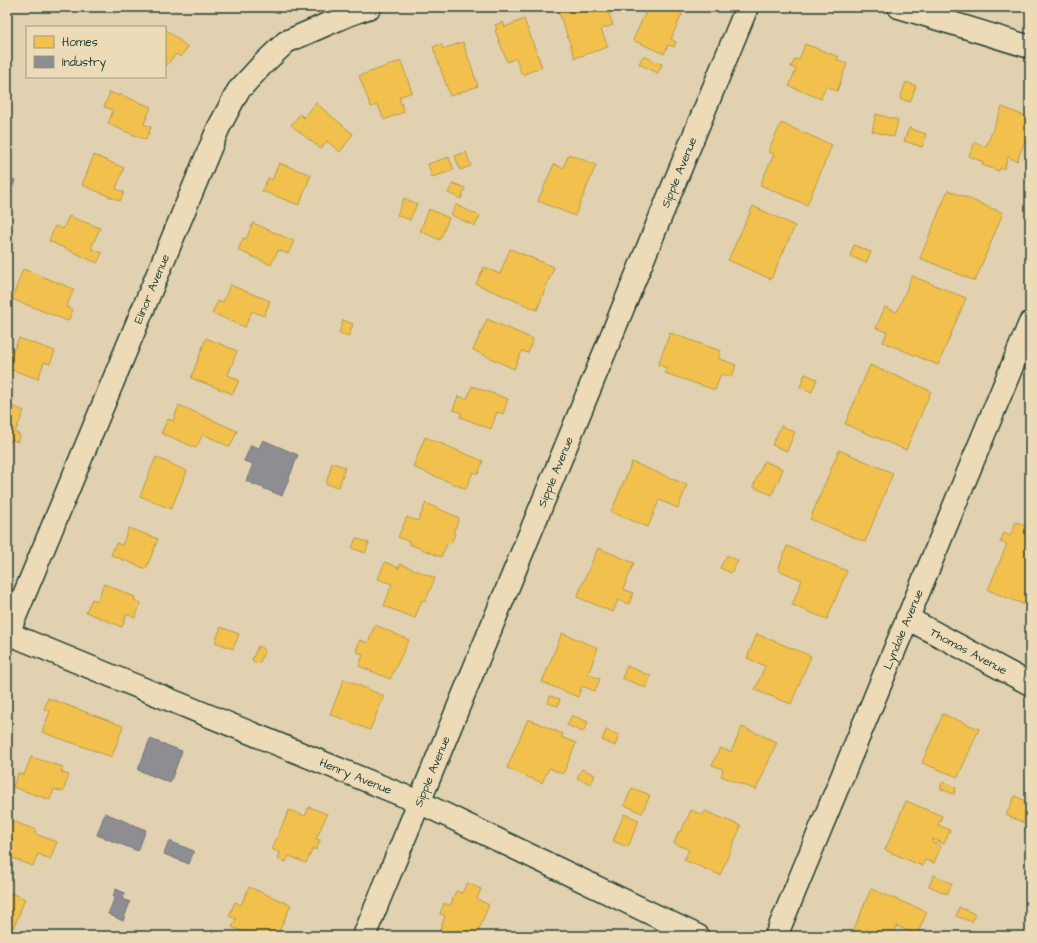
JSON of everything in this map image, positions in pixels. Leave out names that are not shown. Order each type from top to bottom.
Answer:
[{"type":"street","name":"Elinor Avenue","points":[[7,634],[218,129],[238,91],[286,42],[370,7]]},
{"type":"street","name":"Sipple Avenue","points":[[364,936],[747,7]]},
{"type":"street","points":[[900,7],[1030,47]]},
{"type":"street","name":"Lyndale Avenue","points":[[776,936],[907,618],[1024,354],[1030,323]]},
{"type":"street","name":"Thomas Avenue","points":[[907,618],[1030,684]]},
{"type":"street","name":"Henry Avenue","points":[[7,634],[419,802],[698,936]]},
{"type":"building: Homes","points":[[557,7],[602,7],[604,12],[608,11],[613,25],[601,29],[608,47],[575,58]]},
{"type":"building: Homes","points":[[648,7],[685,7],[671,39],[676,42],[674,47],[668,45],[664,54],[633,40]]},
{"type":"building: Homes","points":[[524,19],[542,67],[522,75],[516,58],[507,62],[495,30],[497,29],[495,25],[503,22],[505,27]]},
{"type":"building: Homes","points":[[166,30],[188,47],[180,57],[176,54],[166,66]]},
{"type":"building: Homes","points":[[463,42],[478,86],[450,96],[433,47],[441,44],[443,49]]},
{"type":"building: Homes","points":[[805,44],[839,57],[837,60],[847,64],[837,91],[826,86],[821,99],[789,86],[796,69],[791,67],[795,59],[799,60]]},
{"type":"building: Homes","points":[[643,56],[662,64],[658,73],[639,64]]},
{"type":"building: Homes","points":[[401,61],[412,92],[399,97],[404,112],[384,120],[378,105],[371,107],[359,76]]},
{"type":"building: Homes","points":[[906,82],[916,86],[910,102],[900,99]]},
{"type":"building: Homes","points":[[110,92],[119,96],[119,94],[151,107],[144,124],[151,127],[146,140],[108,124],[113,110],[104,107]]},
{"type":"building: Homes","points":[[316,103],[353,134],[340,152],[327,141],[321,149],[291,125],[300,114],[304,118]]},
{"type":"building: Homes","points":[[1002,107],[1030,118],[1030,128],[1017,161],[1008,157],[1004,169],[1000,168],[999,171],[982,165],[983,162],[969,156],[975,142],[986,147]]},
{"type":"building: Homes","points":[[876,114],[898,120],[894,137],[872,131]]},
{"type":"building: Homes","points":[[781,123],[832,145],[807,205],[760,185],[774,154],[768,152]]},
{"type":"building: Homes","points":[[909,128],[926,134],[922,147],[904,141]]},
{"type":"building: Homes","points":[[466,152],[471,166],[460,170],[455,156]]},
{"type":"building: Homes","points":[[569,154],[596,165],[575,216],[538,201],[554,164],[563,168]]},
{"type":"building: Homes","points":[[94,155],[124,168],[116,189],[124,192],[120,201],[82,185]]},
{"type":"building: Homes","points":[[449,157],[454,170],[432,177],[428,164]]},
{"type":"building: Homes","points":[[279,163],[311,175],[299,205],[262,191],[268,178],[272,180]]},
{"type":"building: Homes","points":[[453,183],[465,188],[461,199],[448,193]]},
{"type":"building: Homes","points":[[948,190],[1003,213],[975,281],[920,258]]},
{"type":"building: Homes","points":[[404,198],[417,204],[410,220],[397,215]]},
{"type":"building: Homes","points":[[456,205],[480,216],[475,226],[451,215]]},
{"type":"building: Homes","points":[[753,206],[795,226],[771,279],[728,260]]},
{"type":"building: Homes","points":[[429,209],[449,218],[440,240],[420,231]]},
{"type":"building: Homes","points":[[69,216],[100,228],[91,248],[102,253],[97,263],[49,241],[55,226],[63,229]]},
{"type":"building: Homes","points":[[253,223],[294,241],[288,254],[278,250],[271,265],[238,250],[243,238],[246,239]]},
{"type":"building: Homes","points":[[854,245],[871,252],[866,263],[850,256]]},
{"type":"building: Homes","points":[[510,249],[554,267],[537,310],[476,284],[484,267],[500,274]]},
{"type":"building: Homes","points":[[23,269],[74,289],[66,307],[73,310],[68,321],[12,299]]},
{"type":"building: Homes","points":[[912,276],[966,298],[938,365],[883,342],[887,332],[876,328],[885,307],[897,312]]},
{"type":"building: Homes","points":[[230,285],[270,301],[264,316],[252,311],[245,327],[212,313],[218,301],[223,302]]},
{"type":"building: Homes","points":[[487,319],[533,339],[528,353],[522,351],[514,369],[473,350]]},
{"type":"building: Homes","points":[[343,320],[353,324],[349,336],[339,333]]},
{"type":"building: Homes","points":[[670,333],[721,351],[718,358],[736,365],[732,377],[721,374],[715,390],[665,373],[667,368],[658,365]]},
{"type":"building: Homes","points":[[19,338],[55,351],[50,364],[44,362],[38,379],[7,368],[7,348],[14,350]]},
{"type":"building: Homes","points":[[206,338],[237,351],[228,375],[239,380],[233,394],[191,378]]},
{"type":"building: Homes","points":[[870,365],[931,391],[906,450],[845,424]]},
{"type":"building: Homes","points":[[805,374],[817,379],[812,392],[800,387]]},
{"type":"building: Homes","points":[[472,386],[508,399],[503,414],[497,412],[491,429],[460,417],[462,413],[453,410],[458,396],[467,399]]},
{"type":"building: Homes","points":[[7,404],[24,411],[15,432],[20,435],[17,442],[12,439],[11,442],[7,440]]},
{"type":"building: Homes","points":[[179,405],[237,431],[230,447],[203,434],[196,448],[161,433],[168,419],[173,421]]},
{"type":"building: Homes","points":[[781,426],[795,432],[787,451],[772,445]]},
{"type":"building: Homes","points":[[425,437],[483,461],[478,474],[473,472],[466,489],[413,467]]},
{"type":"building: Homes","points":[[839,450],[893,473],[865,542],[810,519]]},
{"type":"building: Homes","points":[[156,457],[187,471],[171,509],[140,496]]},
{"type":"building: Homes","points":[[764,461],[783,469],[772,495],[753,487]]},
{"type":"building: Homes","points":[[632,462],[687,485],[678,508],[659,500],[648,527],[611,512]]},
{"type":"building: Homes","points":[[332,463],[345,467],[339,487],[326,484]]},
{"type":"building: Homes","points":[[426,503],[459,518],[451,543],[448,542],[441,557],[409,544],[410,542],[398,537],[407,517],[418,521]]},
{"type":"building: Homes","points":[[1016,522],[1030,528],[1030,607],[988,590],[1007,544],[1000,542],[1004,533],[1010,536]]},
{"type":"building: Homes","points":[[129,528],[158,539],[146,569],[111,555],[116,543],[122,545]]},
{"type":"building: Homes","points":[[356,538],[369,543],[365,553],[352,548]]},
{"type":"building: Homes","points":[[787,546],[847,571],[827,619],[792,605],[802,580],[778,570]]},
{"type":"building: Homes","points":[[598,548],[634,563],[623,589],[633,593],[629,604],[618,600],[613,612],[577,597]]},
{"type":"building: Homes","points":[[727,555],[738,561],[731,573],[720,568]]},
{"type":"building: Homes","points":[[385,562],[399,568],[400,564],[435,578],[425,602],[422,600],[415,618],[384,606],[392,584],[378,579]]},
{"type":"building: Homes","points":[[104,584],[135,597],[134,600],[141,603],[135,618],[127,614],[122,627],[86,612],[92,599],[97,601]]},
{"type":"building: Homes","points":[[375,625],[409,640],[390,679],[359,666],[363,655],[356,651],[360,640],[368,643]]},
{"type":"building: Homes","points":[[221,627],[239,634],[233,649],[215,642]]},
{"type":"building: Homes","points":[[562,633],[598,648],[588,674],[600,679],[595,691],[582,686],[578,697],[542,682]]},
{"type":"building: Homes","points":[[757,634],[811,656],[791,704],[755,690],[765,666],[747,658]]},
{"type":"building: Homes","points":[[258,646],[265,650],[259,664],[252,660]]},
{"type":"building: Homes","points":[[627,666],[651,676],[646,688],[622,678]]},
{"type":"building: Homes","points":[[344,679],[384,696],[370,730],[330,714]]},
{"type":"building: Homes","points":[[550,696],[560,699],[558,706],[548,703]]},
{"type":"building: Homes","points":[[48,698],[123,726],[112,757],[42,732],[50,711],[44,709]]},
{"type":"building: Homes","points":[[943,714],[979,729],[958,777],[922,763]]},
{"type":"building: Homes","points":[[572,715],[588,722],[583,732],[567,725]]},
{"type":"building: Homes","points":[[528,719],[563,734],[561,737],[576,743],[563,774],[549,768],[542,783],[507,768]]},
{"type":"building: Homes","points":[[742,727],[777,742],[756,790],[721,776],[723,769],[712,765],[720,748],[731,752]]},
{"type":"building: Homes","points":[[606,730],[619,735],[615,746],[602,740]]},
{"type":"building: Homes","points":[[31,757],[63,767],[61,772],[69,775],[63,792],[54,789],[50,800],[13,787],[18,773],[24,775]]},
{"type":"building: Homes","points":[[582,769],[595,775],[591,784],[577,778]]},
{"type":"building: Homes","points":[[944,782],[956,788],[954,794],[941,789],[941,784]]},
{"type":"building: Homes","points":[[632,788],[650,795],[642,813],[624,805]]},
{"type":"building: Homes","points":[[1015,796],[1030,803],[1029,825],[1006,815]]},
{"type":"building: Homes","points":[[906,801],[942,816],[938,825],[950,830],[944,844],[933,839],[932,842],[941,846],[934,863],[925,860],[922,866],[885,850]]},
{"type":"building: Homes","points":[[309,807],[327,814],[316,839],[320,840],[316,850],[313,848],[306,863],[289,856],[286,862],[278,859],[280,853],[272,849],[289,810],[305,816]]},
{"type":"building: Homes","points":[[691,810],[703,815],[705,811],[741,826],[720,875],[684,860],[689,850],[674,843]]},
{"type":"building: Homes","points":[[624,814],[639,820],[628,847],[613,841]]},
{"type":"building: Homes","points":[[7,819],[36,830],[35,834],[57,842],[50,859],[38,854],[33,866],[7,856]]},
{"type":"building: Homes","points":[[934,875],[952,884],[947,894],[929,886]]},
{"type":"building: Homes","points":[[467,883],[481,889],[477,899],[489,905],[476,936],[448,936],[439,933],[445,916],[440,914],[444,903],[450,906],[456,891],[462,893]]},
{"type":"building: Homes","points":[[249,887],[291,905],[277,936],[252,936],[232,927],[236,919],[229,916],[235,902],[241,905]]},
{"type":"building: Homes","points":[[871,889],[927,912],[917,935],[897,926],[892,936],[851,936]]},
{"type":"building: Homes","points":[[7,891],[25,899],[14,927],[7,925]]},
{"type":"building: Homes","points":[[959,907],[975,914],[972,922],[956,916]]},
{"type":"building: Industry","points":[[7,177],[15,180],[11,192],[7,190]]},
{"type":"building: Industry","points":[[263,440],[298,455],[282,496],[246,481],[253,464],[244,461],[251,445],[259,448]]},
{"type":"building: Industry","points":[[150,739],[182,751],[170,783],[138,770]]},
{"type":"building: Industry","points":[[105,813],[146,830],[138,851],[97,835]]},
{"type":"building: Industry","points":[[169,841],[194,851],[189,864],[164,854]]},
{"type":"building: Industry","points":[[116,889],[125,893],[122,899],[130,902],[123,921],[108,914],[115,897],[113,896]]},
{"type":"building: Industry","points":[[535,929],[550,936],[532,936]]}]
